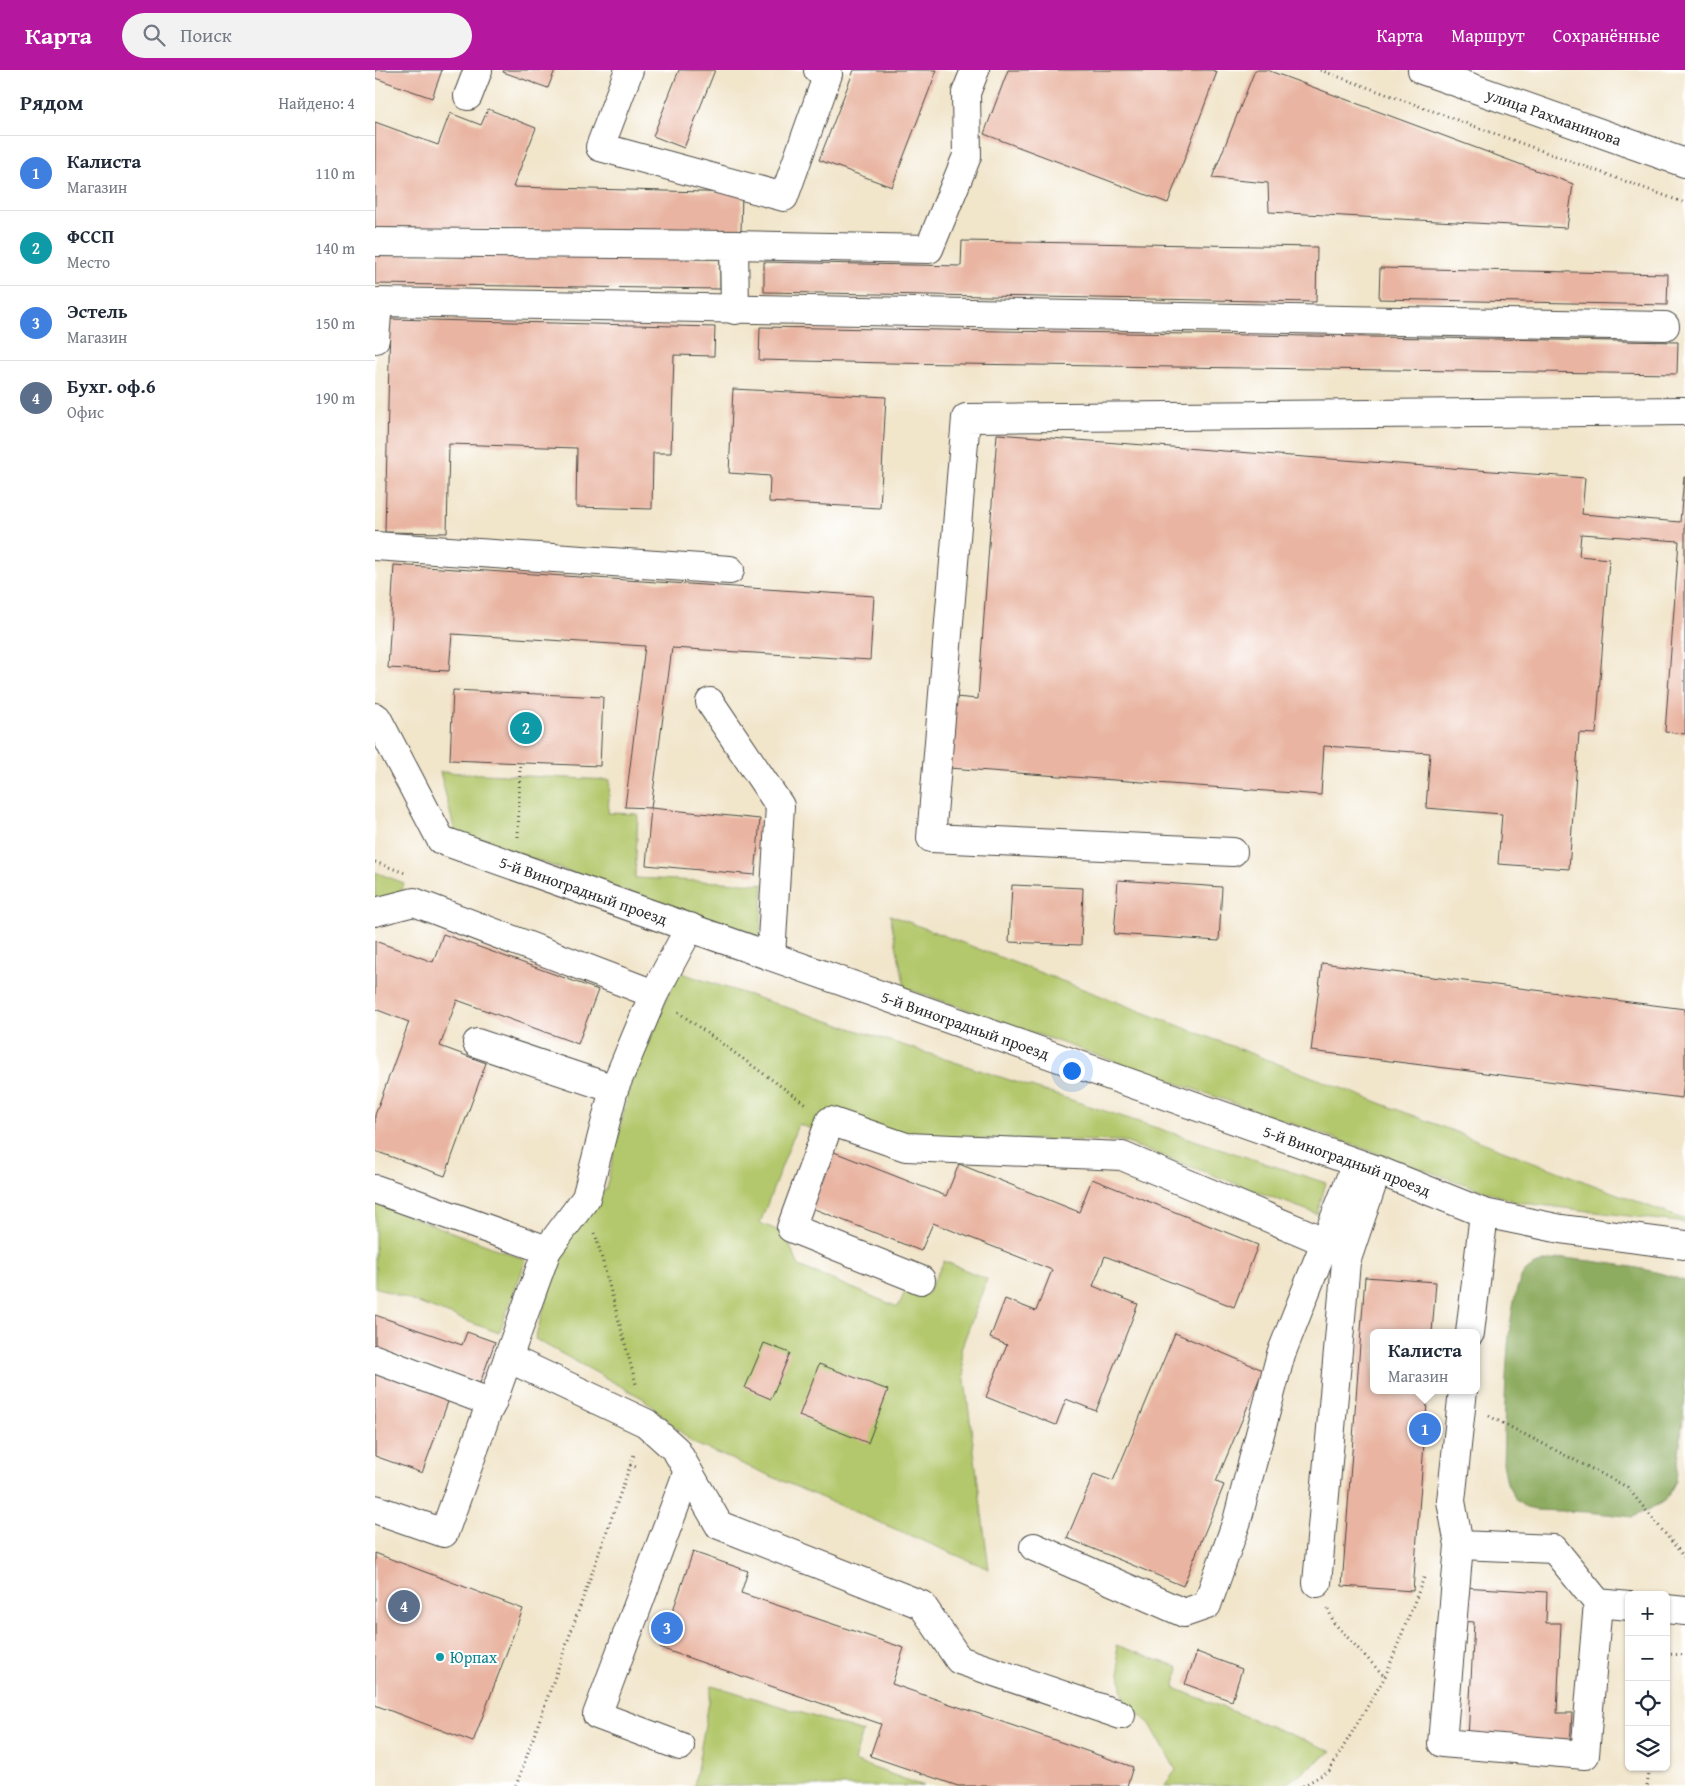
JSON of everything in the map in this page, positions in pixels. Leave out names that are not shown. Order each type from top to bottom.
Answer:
[{"type":"street","points":[[468,96],[477,70]]},
{"type":"street","points":[[629,70],[600,147],[785,197],[828,74],[818,70]]},
{"type":"street","points":[[375,242],[734,245],[929,249],[967,156],[966,93],[975,70]]},
{"type":"street","name":"улица Рахманинова","points":[[1422,70],[1685,163]]},
{"type":"street","points":[[734,245],[735,310]]},
{"type":"street","points":[[375,339],[377,302],[1665,326]]},
{"type":"street","points":[[1233,852],[931,838],[966,418],[1685,411]]},
{"type":"street","points":[[375,546],[730,570]]},
{"type":"street","points":[[709,702],[780,806],[771,956]]},
{"type":"street","name":"5-й Виноградный проезд","points":[[375,717],[441,840],[1366,1167],[1484,1213],[1561,1229],[1685,1245]]},
{"type":"street","points":[[375,912],[414,902],[654,994]]},
{"type":"street","points":[[375,1509],[444,1533],[547,1250],[586,1198],[614,1089],[654,994],[690,927]]},
{"type":"street","points":[[477,1043],[614,1089]]},
{"type":"street","points":[[921,1280],[791,1228],[830,1122],[906,1147],[1123,1156],[1326,1242]]},
{"type":"street","points":[[1034,1547],[1184,1613],[1207,1605],[1237,1521],[1281,1354],[1326,1242],[1366,1167]]},
{"type":"street","points":[[1317,1583],[1346,1262],[1366,1167]]},
{"type":"street","points":[[375,1189],[547,1250]]},
{"type":"street","points":[[1470,1329],[1484,1213]]},
{"type":"street","points":[[508,1358],[646,1423],[676,1450],[719,1525],[922,1605],[959,1660],[1121,1715]]},
{"type":"street","points":[[375,1359],[492,1403]]},
{"type":"street","points":[[1463,1396],[1451,1501],[1459,1545],[1442,1743],[1585,1755],[1598,1603]]},
{"type":"street","points":[[681,1746],[597,1715],[688,1471]]},
{"type":"street","points":[[1459,1545],[1553,1549],[1598,1603],[1625,1606]]},
{"type":"street","points":[[1670,1609],[1685,1611]]},
{"type":"path","points":[[1320,70],[1685,203]]},
{"type":"path","points":[[517,867],[521,762]]},
{"type":"path","points":[[654,994],[830,1122]]},
{"type":"path","points":[[516,1786],[646,1423],[586,1198]]},
{"type":"path","points":[[1463,1396],[1627,1487],[1685,1558]]},
{"type":"path","points":[[630,1466],[639,1468]]},
{"type":"path","points":[[1303,1786],[1329,1771],[1385,1677],[1426,1572]]},
{"type":"path","points":[[1317,1583],[1334,1623],[1385,1677]]},
{"type":"path","points":[[1670,1654],[1685,1656]]},
{"type":"path","points":[[1647,1786],[1649,1771]]},
{"type":"green space","points":[[440,772],[610,780],[608,813],[638,814],[635,878],[763,884],[760,938],[455,832]]},
{"type":"green space","points":[[375,872],[404,883],[398,902],[375,906]]},
{"type":"green space","points":[[890,915],[1685,1220],[1685,1223],[1516,1202],[905,988]]},
{"type":"green space","points":[[678,972],[1326,1183],[1317,1214],[1122,1141],[904,1138],[822,1133],[798,1124],[760,1223],[784,1233],[799,1266],[898,1307],[908,1285],[927,1294],[944,1261],[987,1279],[961,1349],[989,1569],[693,1443],[644,1399],[535,1339],[563,1240],[606,1189],[629,1088]]},
{"type":"green space","points":[[375,1203],[526,1260],[499,1333],[375,1287]]},
{"type":"green space","points":[[1564,1258],[1640,1268],[1685,1281],[1685,1399],[1676,1481],[1665,1501],[1633,1517],[1526,1508],[1516,1500],[1507,1483],[1503,1463],[1505,1393],[1509,1333],[1518,1285],[1525,1272],[1533,1266]]},
{"type":"green space","points":[[1116,1645],[1179,1668],[1174,1688],[1332,1751],[1283,1786],[1164,1786],[1176,1770],[1150,1724],[1124,1701]]},
{"type":"green space","points":[[712,1685],[863,1732],[854,1761],[924,1786],[694,1786]]},
{"type":"building","points":[[375,70],[442,70],[432,98],[375,78]]},
{"type":"building","points":[[504,70],[555,70],[548,88],[503,72]]},
{"type":"building","points":[[679,70],[715,70],[684,148],[653,136]]},
{"type":"building","points":[[854,70],[937,70],[892,187],[819,160]]},
{"type":"building","points":[[1008,70],[1212,70],[1217,72],[1168,203],[984,134]]},
{"type":"building","points":[[1255,70],[1267,70],[1573,184],[1567,228],[1269,212],[1268,183],[1212,178]]},
{"type":"building","points":[[488,109],[536,128],[513,187],[742,193],[741,231],[375,228],[375,122],[438,145],[450,113],[481,125]]},
{"type":"building","points":[[962,241],[1317,247],[1316,302],[764,292],[764,262],[961,266]]},
{"type":"building","points":[[375,254],[720,259],[720,289],[375,284]]},
{"type":"building","points":[[1380,268],[1668,274],[1667,305],[1379,299]]},
{"type":"building","points":[[390,319],[715,327],[714,356],[674,355],[671,453],[653,453],[652,509],[576,507],[577,448],[449,444],[447,533],[385,532]]},
{"type":"building","points":[[760,327],[1678,342],[1677,374],[759,360]]},
{"type":"building","points":[[733,389],[886,397],[880,508],[769,502],[770,476],[729,473]]},
{"type":"building","points":[[997,434],[1585,478],[1582,514],[1680,522],[1685,477],[1685,734],[1665,732],[1679,541],[1581,534],[1579,556],[1609,559],[1596,734],[1579,733],[1569,869],[1498,864],[1502,814],[1426,808],[1430,753],[1324,746],[1321,795],[949,768],[955,697],[978,699]]},
{"type":"building","points":[[394,565],[874,596],[870,660],[672,648],[651,808],[625,807],[645,646],[452,634],[449,671],[388,668]]},
{"type":"building","points":[[453,690],[603,697],[600,766],[450,760]]},
{"type":"building","points":[[651,808],[760,819],[755,875],[646,865]]},
{"type":"building","points":[[1118,880],[1222,887],[1219,941],[1114,934]]},
{"type":"building","points":[[1012,885],[1083,888],[1081,945],[1009,942]]},
{"type":"building","points":[[443,934],[598,990],[578,1044],[457,1000],[440,1046],[486,1063],[445,1176],[375,1151],[375,1115],[409,1022],[375,1009],[375,941],[433,962]]},
{"type":"building","points":[[1322,963],[1685,1009],[1685,1072],[1682,1098],[1311,1051]]},
{"type":"building","points":[[834,1152],[946,1196],[959,1164],[1079,1212],[1092,1179],[1258,1245],[1234,1307],[1105,1256],[1093,1286],[1138,1304],[1096,1411],[1066,1399],[1056,1425],[986,1397],[1007,1345],[990,1338],[1005,1299],[1036,1311],[1052,1270],[933,1223],[921,1251],[812,1208]]},
{"type":"building","points":[[1365,1277],[1436,1282],[1432,1329],[1370,1329],[1370,1394],[1428,1394],[1413,1591],[1342,1586]]},
{"type":"building","points":[[375,1315],[462,1345],[467,1332],[495,1342],[480,1383],[375,1347]]},
{"type":"building","points":[[1175,1333],[1263,1370],[1216,1482],[1224,1485],[1183,1586],[1067,1538],[1094,1474],[1113,1481]]},
{"type":"building","points":[[764,1343],[790,1353],[771,1399],[745,1388]]},
{"type":"building","points":[[819,1364],[888,1390],[868,1443],[799,1416]]},
{"type":"building","points":[[375,1372],[449,1399],[422,1473],[375,1456]]},
{"type":"building","points":[[693,1552],[748,1571],[741,1593],[904,1648],[892,1684],[1133,1767],[1127,1786],[958,1786],[870,1756],[881,1724],[660,1648]]},
{"type":"building","name":"Юрпах","points":[[375,1553],[523,1609],[473,1742],[375,1705]]},
{"type":"building","points":[[1462,1587],[1547,1592],[1546,1623],[1561,1623],[1557,1713],[1572,1713],[1570,1745],[1468,1739],[1474,1622],[1460,1621]]},
{"type":"building","points":[[1197,1652],[1242,1669],[1232,1701],[1185,1684]]},
{"type":"place","name":"ФССП","points":[[526,728]]},
{"type":"place","name":"Калиста","points":[[1425,1429]]},
{"type":"place","name":"Бухг. оф.6","points":[[404,1606]]},
{"type":"place","name":"Эстель","points":[[667,1628]]},
{"type":"place","name":"Юрпах","points":[[440,1657]]}]
